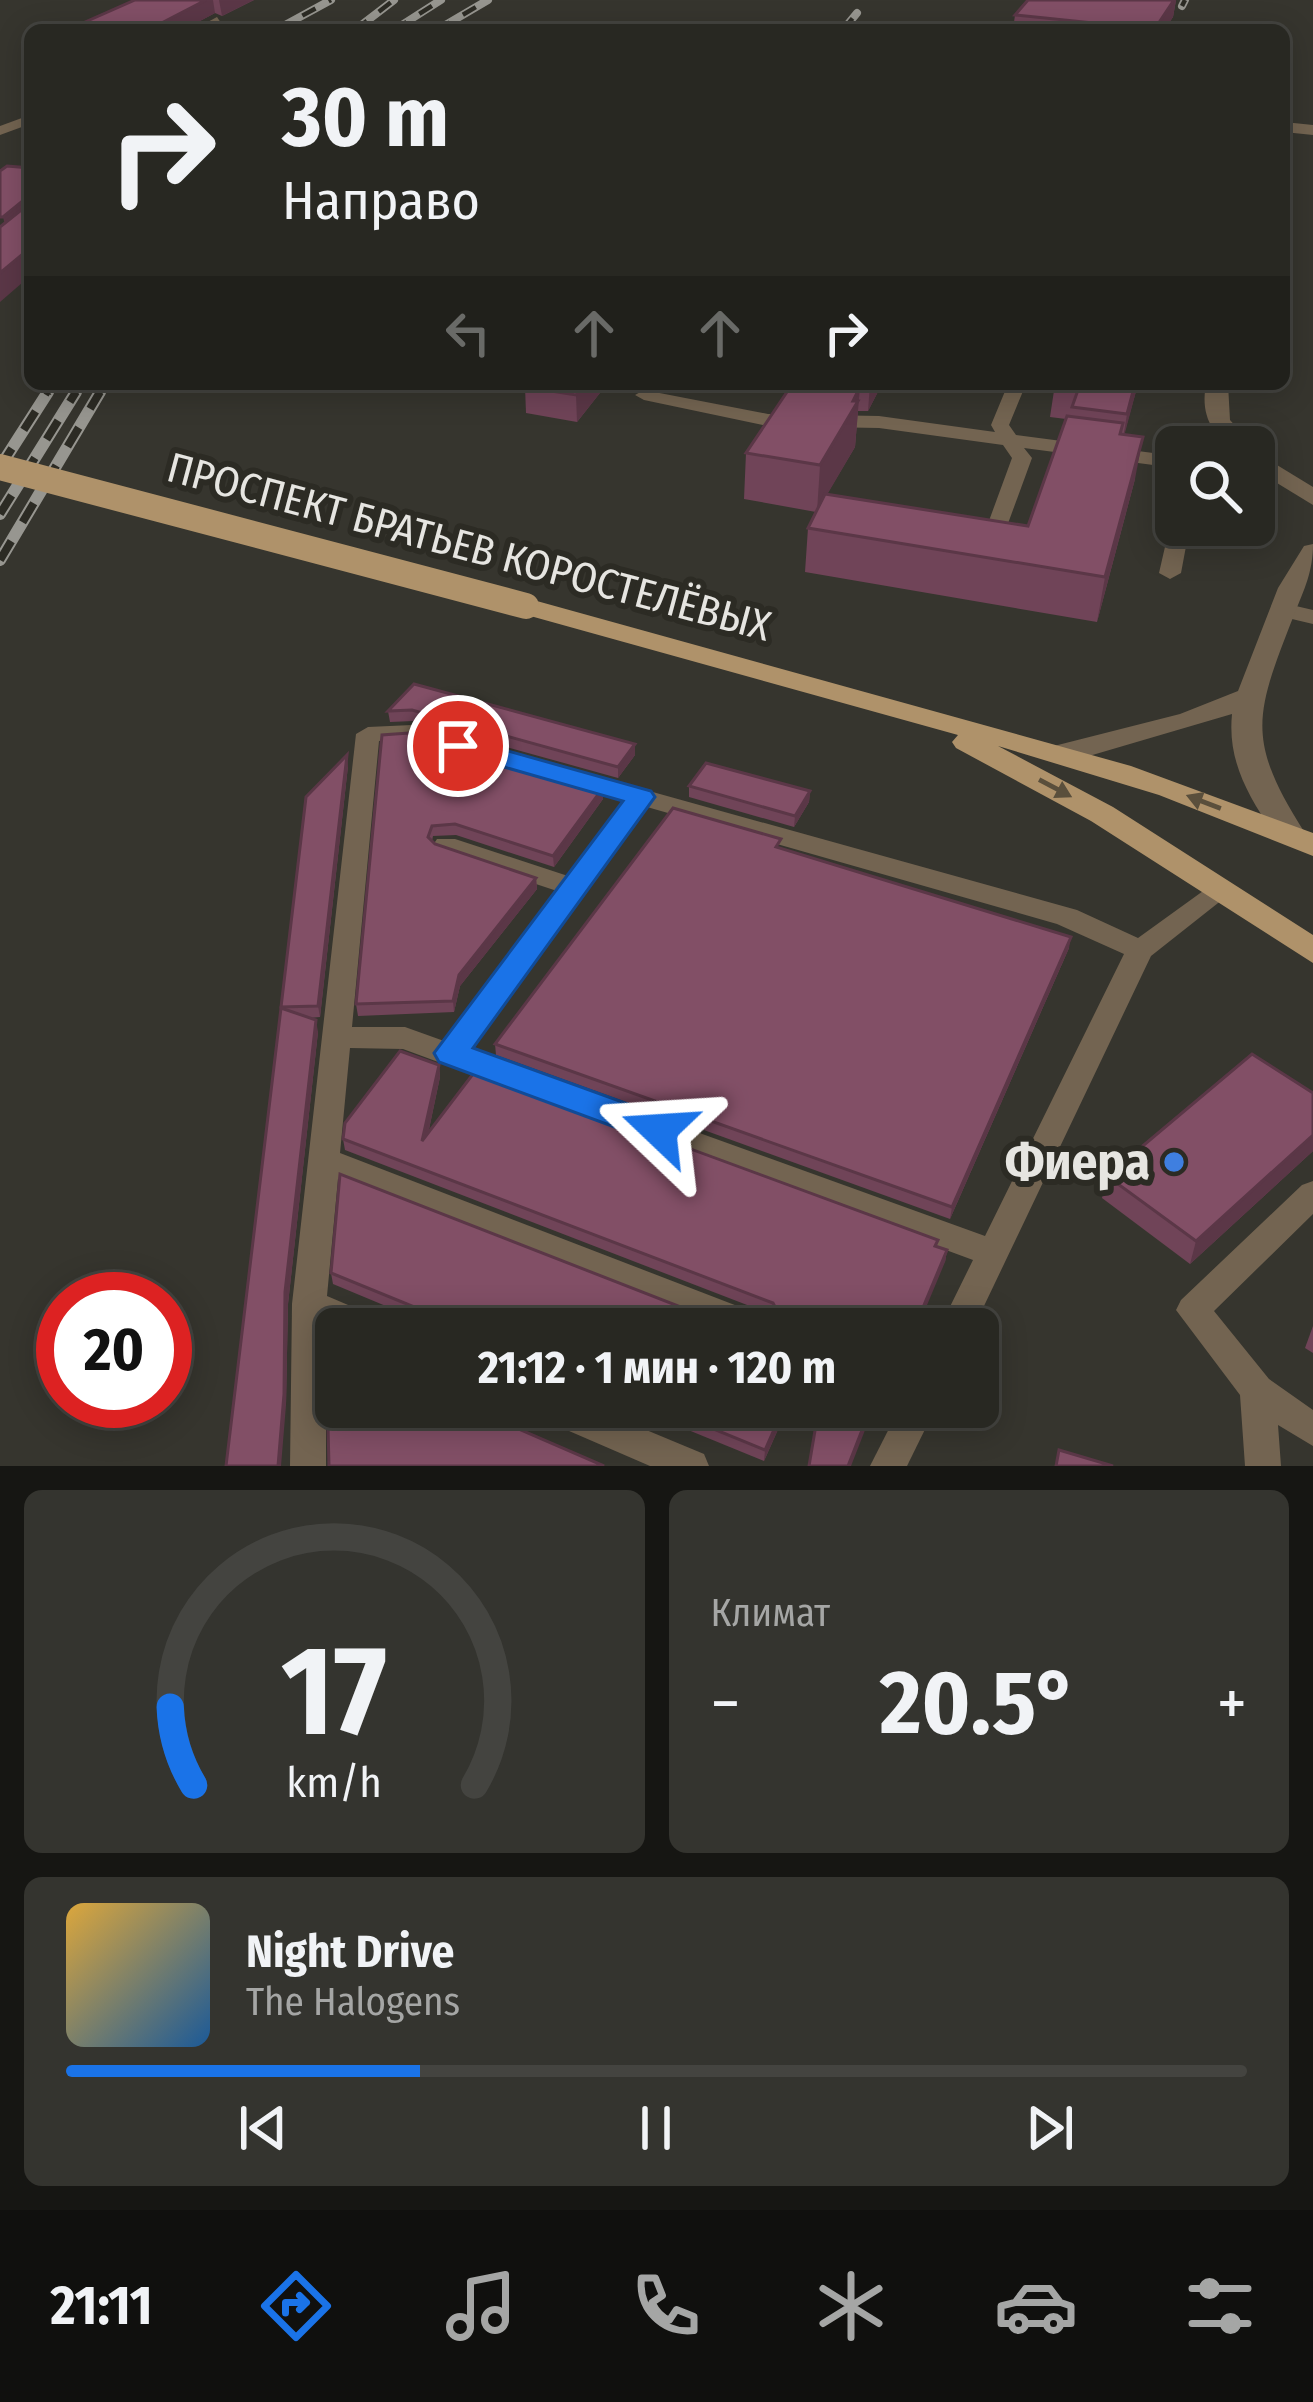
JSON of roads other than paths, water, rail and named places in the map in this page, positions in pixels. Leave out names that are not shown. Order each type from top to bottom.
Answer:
[{"type":"main road","name":"ПРОСПЕКТ БРАТЬЕВ КОРОСТЕЛЁВЫХ","points":[[0,467],[1061,754],[1301,839]]},
{"type":"main road","name":"ПРОСПЕКТ БРАТЬЕВ КОРОСТЕЛЁВЫХ","points":[[914,713],[1102,814],[1313,952]]},
{"type":"street","points":[[1216,390],[1212,404],[1218,426]]},
{"type":"street","points":[[1275,472],[1313,498]]},
{"type":"street","points":[[1301,839],[1259,793],[1246,756],[1247,697],[1313,552]]},
{"type":"street","points":[[1061,754],[1191,720],[1247,697]]},
{"type":"lane","points":[[211,24],[217,21]]},
{"type":"lane","points":[[989,548],[1022,458],[1000,425],[1015,390]]},
{"type":"lane","points":[[644,395],[768,420],[879,422],[1155,459]]},
{"type":"lane","points":[[1170,573],[1176,546]]},
{"type":"lane","points":[[1283,610],[1313,617]]},
{"type":"lane","points":[[308,1466],[309,1304],[368,734],[412,733],[1067,917],[1140,950]]},
{"type":"lane","points":[[451,1053],[640,797]]},
{"type":"lane","points":[[446,845],[571,886]]},
{"type":"lane","points":[[966,1308],[1140,950],[1219,892]]},
{"type":"lane","points":[[336,1036],[405,1038],[451,1053],[993,1253]]},
{"type":"lane","points":[[324,1160],[705,1308]]},
{"type":"lane","points":[[1313,1194],[1193,1310],[1256,1390],[1313,1430]]},
{"type":"lane","points":[[309,1304],[319,1308]]},
{"type":"lane","points":[[1256,1390],[1263,1466]]},
{"type":"lane","points":[[602,1428],[692,1466]]},
{"type":"lane","points":[[888,1466],[907,1428]]},
{"type":"railway","points":[[287,24],[331,0]]},
{"type":"railway","points":[[363,24],[394,0]]},
{"type":"railway","points":[[403,24],[441,0]]},
{"type":"railway","points":[[447,24],[488,0]]},
{"type":"railway","points":[[1182,6],[1185,0]]},
{"type":"railway","points":[[848,24],[857,13]]},
{"type":"railway","points":[[46,395],[49,390]]},
{"type":"railway","points":[[74,395],[77,390]]},
{"type":"railway","points":[[98,395],[101,390]]},
{"type":"railway","points":[[0,467],[48,392]]},
{"type":"railway","points":[[0,514],[76,392]]},
{"type":"railway","points":[[0,560],[100,392]]},
{"type":"place","name":"Фиера","points":[[1174,1162]]}]
